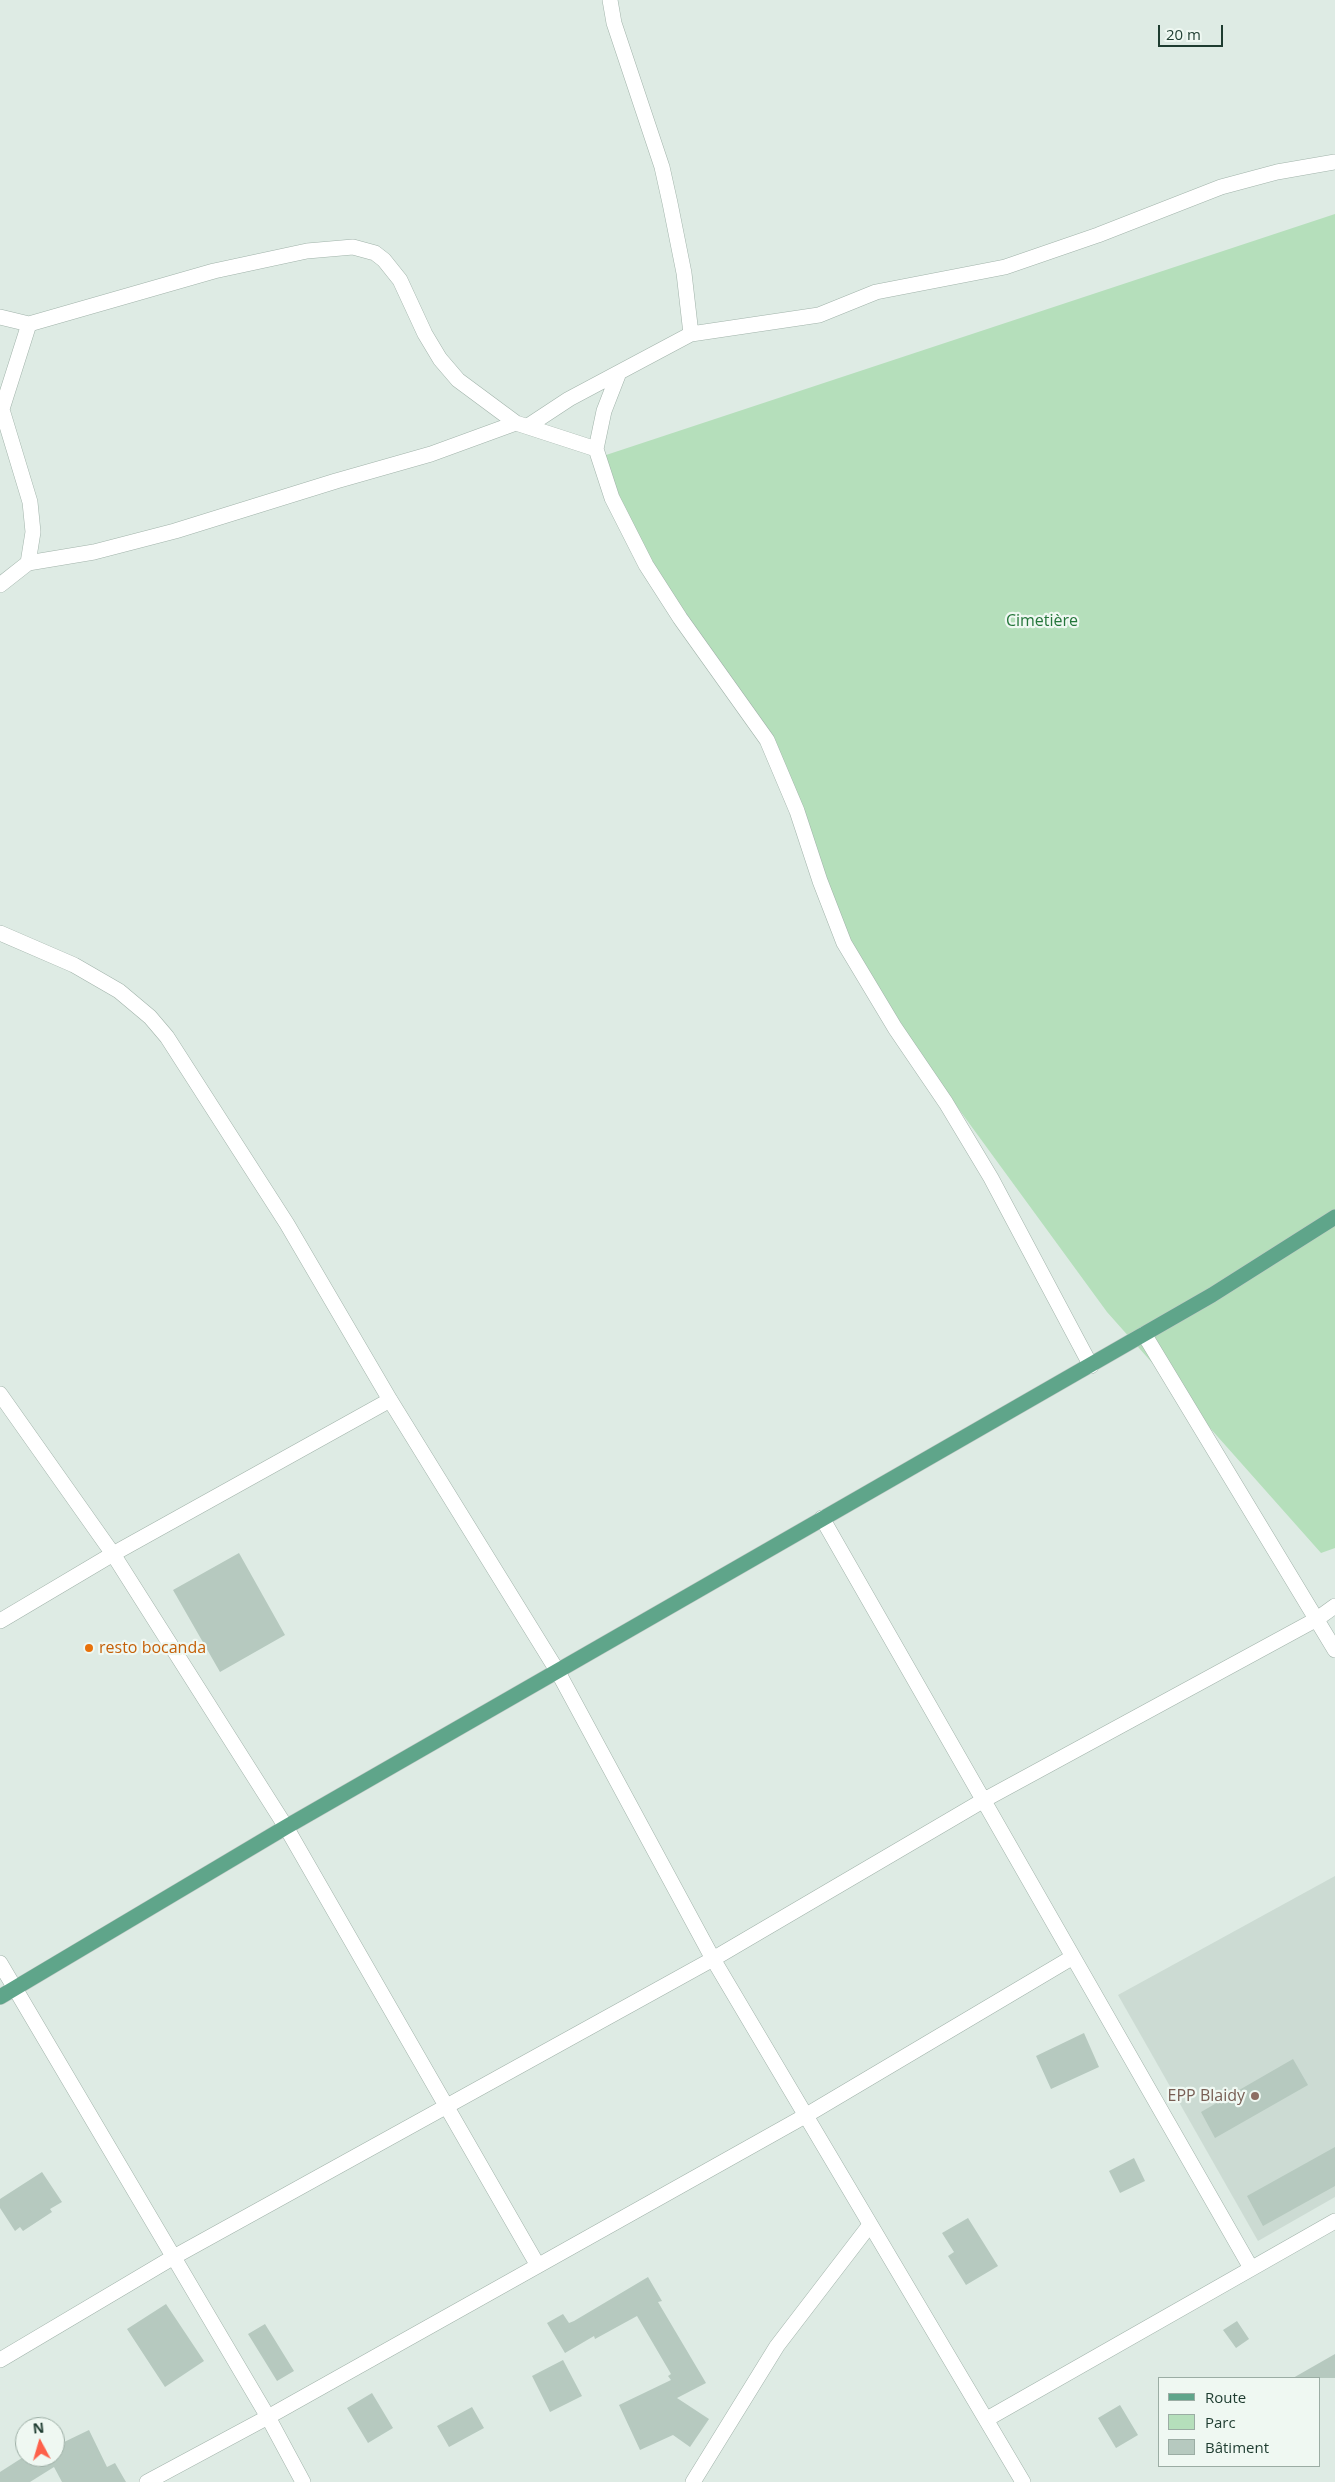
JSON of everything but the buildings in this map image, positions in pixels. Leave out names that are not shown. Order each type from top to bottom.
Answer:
[{"type":"main road","points":[[0,1997],[286,1827],[1212,1295],[1335,1217]]},
{"type":"street","points":[[610,0],[622,51],[662,167],[684,273],[691,334]]},
{"type":"street","points":[[0,585],[28,563],[94,552],[175,531],[522,425],[691,334],[819,315],[876,292],[1005,266],[1079,242],[1221,187],[1277,172],[1335,162]]},
{"type":"street","points":[[0,317],[29,324],[214,271],[307,251],[353,247],[375,253],[384,260],[400,280],[425,334],[440,359],[463,384],[522,425],[596,449]]},
{"type":"street","points":[[28,563],[33,532],[30,502],[1,406],[29,324]]},
{"type":"street","points":[[618,375],[604,411],[596,449],[612,498],[646,565],[680,618],[767,740],[797,811],[820,881],[844,943],[895,1028],[946,1103],[992,1178],[1090,1366]]},
{"type":"street","points":[[0,933],[74,965],[113,987],[150,1017],[167,1037],[287,1224],[390,1400],[558,1672],[713,1959],[869,2226],[987,2419],[1023,2482]]},
{"type":"street","points":[[1144,1334],[1335,1650]]},
{"type":"street","points":[[1,1397],[113,1554],[286,1827],[445,2107],[538,2264]]},
{"type":"street","points":[[0,1621],[113,1554],[390,1400]]},
{"type":"street","points":[[822,1518],[1251,2268]]},
{"type":"street","points":[[0,2360],[172,2258],[713,1959],[984,1800],[1317,1620],[1335,1606]]},
{"type":"street","points":[[147,2482],[268,2417],[804,2116],[1073,1957]]},
{"type":"street","points":[[0,1963],[172,2258],[268,2417],[303,2482]]},
{"type":"street","points":[[987,2419],[1335,2221]]},
{"type":"street","points":[[694,2482],[777,2346],[869,2226]]},
{"type":"shaded area","name":"EPP Blaidy","points":[[1335,1876],[1335,2197],[1258,2241],[1118,1995]]},
{"type":"green space","name":"Cimetière","points":[[1335,214],[1335,1548],[1321,1553],[1107,1312],[882,1004],[836,934],[780,753],[640,553],[600,457]]},
{"type":"place","name":"resto bocanda","points":[[89,1648]]},
{"type":"place","name":"EPP Blaidy","points":[[1255,2096]]}]
